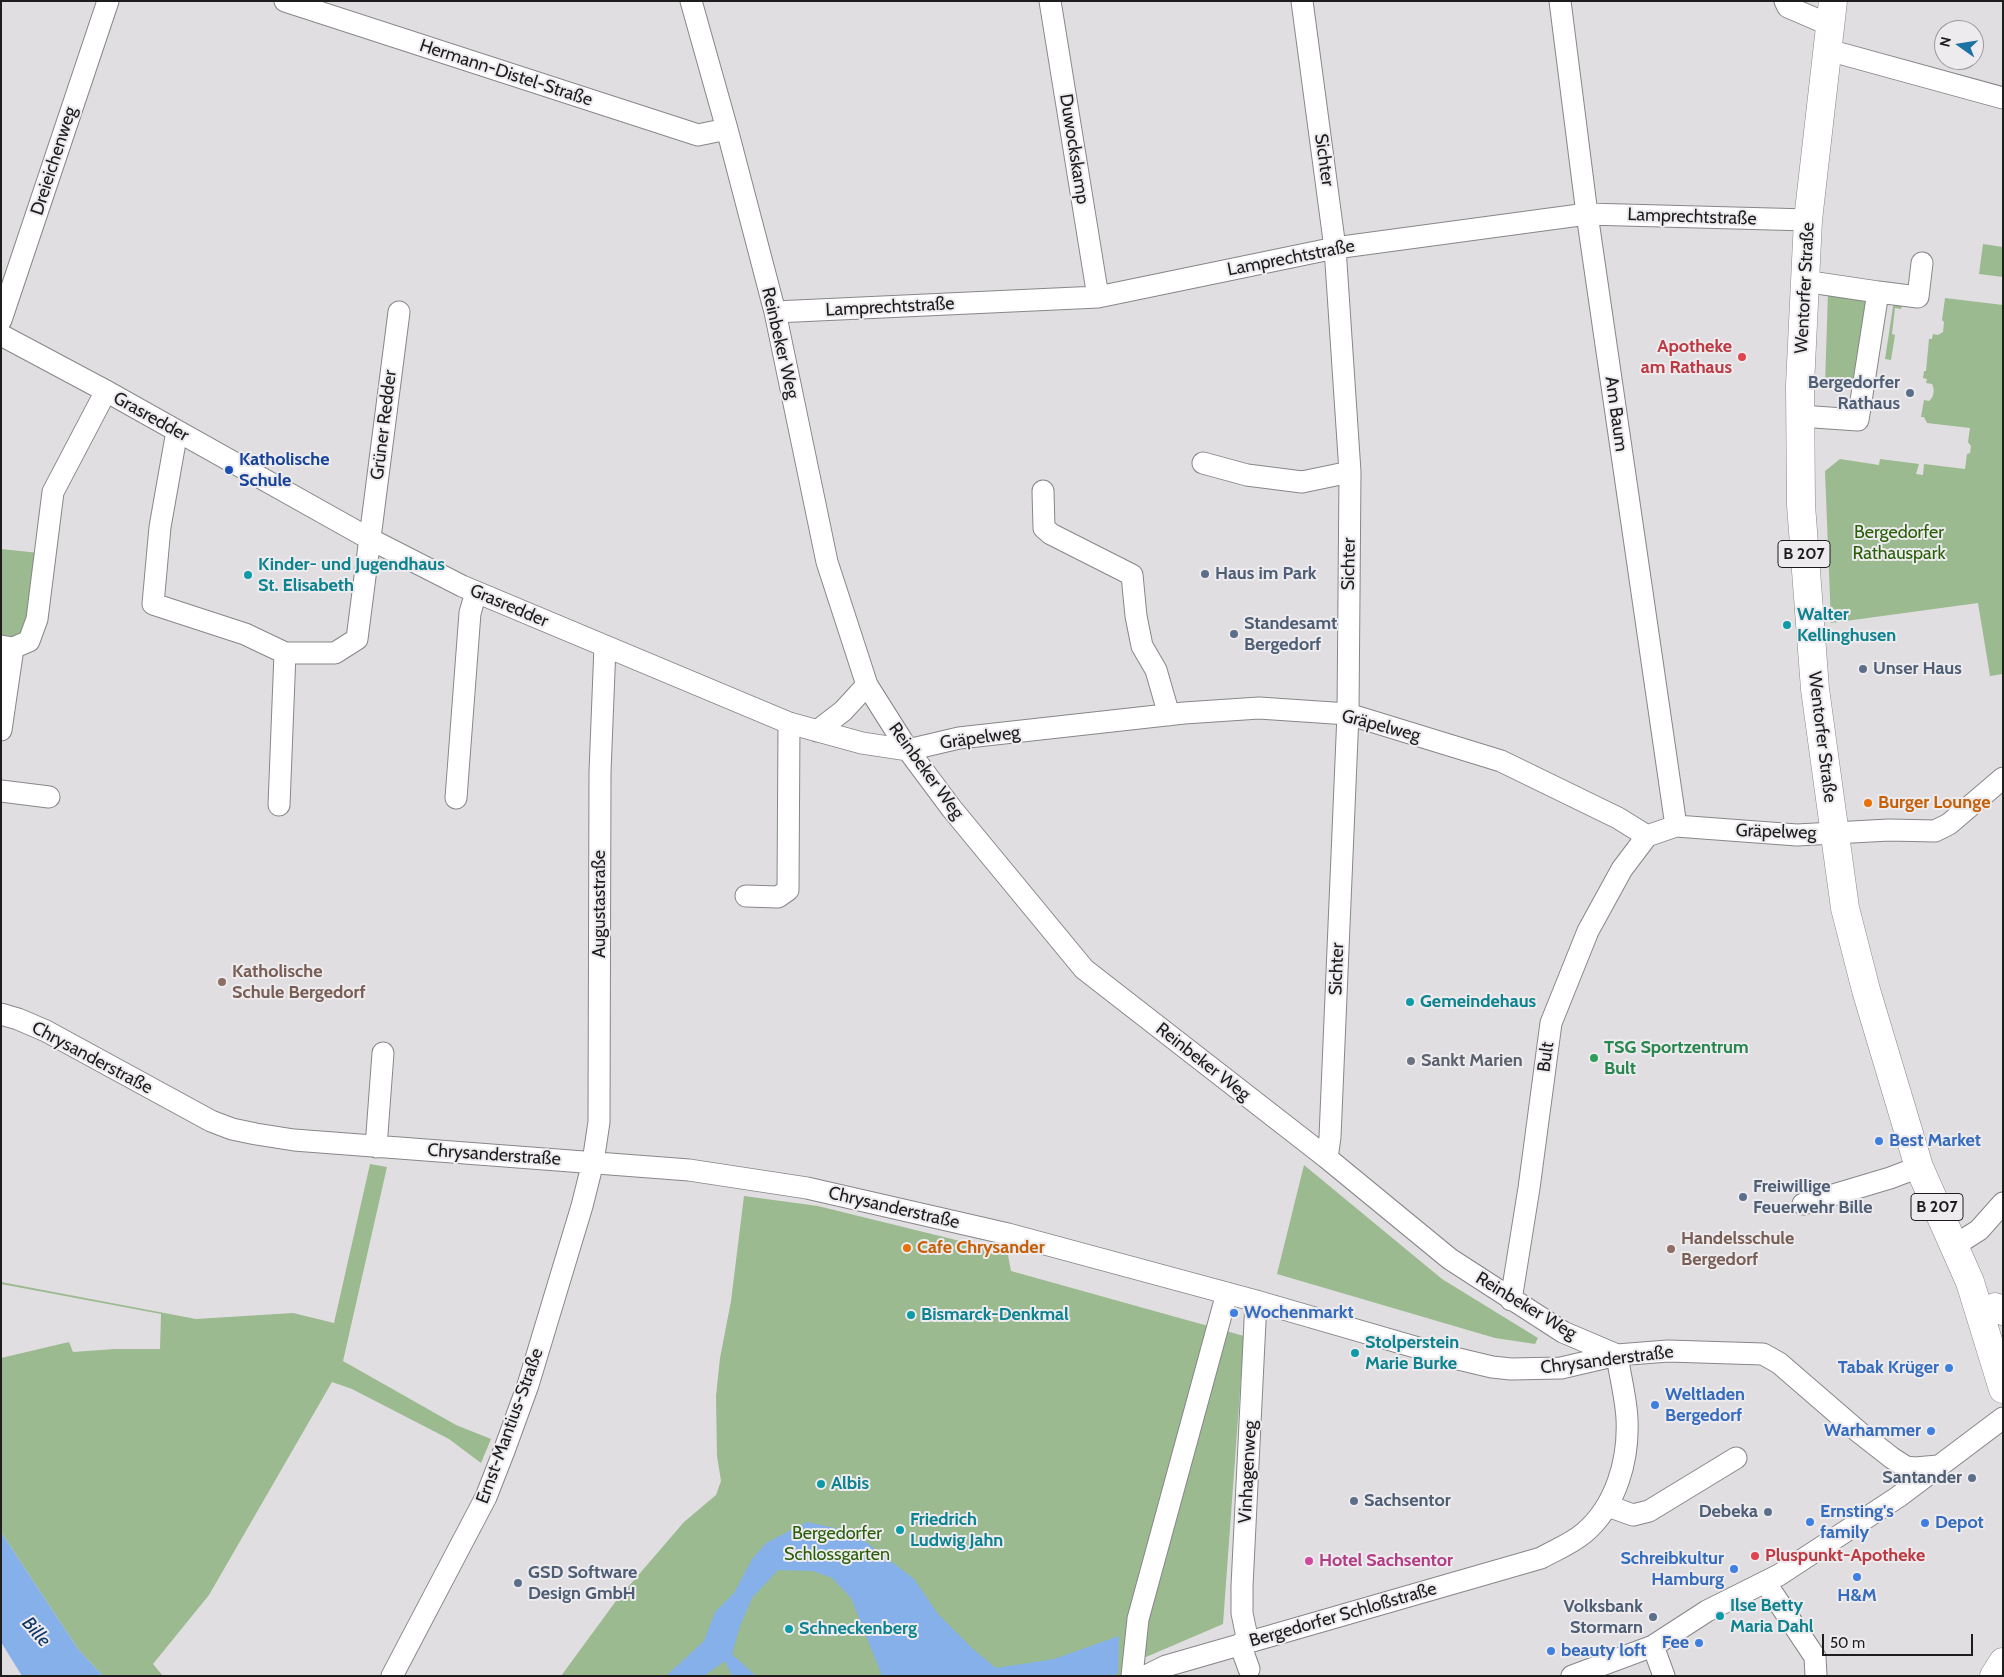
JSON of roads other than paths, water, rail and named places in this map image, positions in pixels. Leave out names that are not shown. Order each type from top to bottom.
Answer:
[{"type":"main road","name":"Wentorfer Straße","points":[[1830,25],[1808,220],[1804,281],[1800,416],[1801,506],[1814,689],[1845,908],[1883,1051],[1920,1167],[1954,1246]]},
{"type":"main road","name":"B 207","points":[[1954,1246],[1970,1282],[2002,1386]]},
{"type":"main road","name":"B 207","points":[[1970,1282],[2000,1312]]},
{"type":"main road","points":[[1994,1676],[2003,1662]]},
{"type":"street","name":"Dreieichenweg","points":[[1,320],[108,1]]},
{"type":"street","name":"Hermann-Distel-Straße","points":[[285,1],[698,135],[727,129]]},
{"type":"street","name":"Reinbeker Weg","points":[[691,1],[775,312],[827,562],[868,685],[908,750],[952,808],[1084,970],[1327,1158],[1450,1260],[1563,1332],[1617,1355]]},
{"type":"street","name":"Duwockskamp","points":[[1050,1],[1098,297]]},
{"type":"street","name":"Sichter","points":[[1302,1],[1335,248],[1350,472],[1348,714],[1330,1137],[1327,1158]]},
{"type":"street","name":"Am Baum","points":[[1560,1],[1587,214],[1676,826]]},
{"type":"street","points":[[1785,1],[1788,7],[2003,98]]},
{"type":"street","name":"Lamprechtstraße","points":[[775,312],[1098,297],[1335,248],[1587,214],[1808,220]]},
{"type":"street","points":[[1804,281],[1918,297],[1922,263]]},
{"type":"street","points":[[1800,416],[1858,420],[1878,292]]},
{"type":"street","name":"Grüner Redder","points":[[285,653],[335,653],[357,640],[399,312]]},
{"type":"street","name":"Grasredder","points":[[1,335],[106,391],[370,539],[476,592],[788,723],[862,743],[908,750]]},
{"type":"street","points":[[1,730],[7,647],[29,641],[37,620],[53,492],[106,391]]},
{"type":"street","points":[[177,431],[160,527],[153,604],[245,634],[285,653],[279,805]]},
{"type":"street","points":[[1203,463],[1247,475],[1302,482],[1350,472]]},
{"type":"street","points":[[1043,491],[1044,528],[1051,534],[1132,574],[1136,616],[1142,646],[1156,670],[1169,715]]},
{"type":"street","points":[[456,798],[470,613],[476,592]]},
{"type":"street","name":"Augustastraße","points":[[593,1162],[599,1122],[600,772],[605,646]]},
{"type":"street","points":[[817,731],[843,711],[868,685]]},
{"type":"street","name":"Gräpelweg","points":[[908,750],[959,738],[1169,715],[1259,708],[1348,714],[1501,761],[1618,818],[1647,836],[1676,826],[1796,836],[1911,830],[1935,831],[1949,824],[2003,778]]},
{"type":"street","points":[[746,896],[778,897],[788,890],[788,723]]},
{"type":"street","points":[[1,791],[49,797]]},
{"type":"street","name":"Bult","points":[[1511,1300],[1529,1188],[1551,1023],[1588,931],[1622,869],[1647,836]]},
{"type":"street","name":"Chrysanderstraße","points":[[1,1014],[46,1031],[183,1107],[232,1129],[256,1134],[294,1140],[689,1170],[807,1188],[1008,1234],[1256,1301],[1446,1356],[1492,1367],[1511,1369],[1561,1368],[1617,1355],[1668,1351],[1763,1354],[1779,1363],[1860,1434],[1906,1467],[1938,1466]]},
{"type":"street","points":[[376,1146],[383,1053]]},
{"type":"street","name":"Ernst-Mantius-Straße","points":[[392,1676],[486,1497],[528,1385],[582,1206],[593,1162]]},
{"type":"street","points":[[1803,1204],[1920,1167]]},
{"type":"street","points":[[1954,1246],[1979,1230],[2003,1203]]},
{"type":"street","points":[[1132,1676],[1138,1619],[1227,1293]]},
{"type":"street","name":"Vinhagenweg","points":[[1250,1669],[1244,1643],[1242,1586],[1256,1301]]},
{"type":"street","name":"Bergedorfer Schloßstraße","points":[[1146,1676],[1166,1666],[1541,1558],[1580,1536],[1608,1506],[1620,1477],[1627,1438],[1627,1418],[1617,1355]]},
{"type":"street","points":[[1572,1676],[1653,1646],[1707,1611],[1779,1575],[1898,1497],[2003,1418]]},
{"type":"street","points":[[1608,1506],[1633,1515],[1649,1511],[1736,1458]]},
{"type":"street","points":[[1765,1582],[1815,1657],[1816,1676]]},
{"type":"street","points":[[1653,1646],[1664,1676]]},
{"type":"water","points":[[807,1522],[853,1532],[914,1579],[938,1614],[973,1649],[996,1668],[1054,1659],[1119,1636],[1118,1673],[1114,1676],[882,1676],[851,1598],[832,1578],[813,1571],[778,1570],[752,1598],[740,1626],[732,1654],[756,1676],[732,1676],[725,1661],[704,1676],[666,1676],[704,1641],[715,1612],[734,1593],[752,1559],[766,1543]]},
{"type":"water","name":"Bille","points":[[1,1532],[78,1649],[103,1676],[22,1676],[1,1642]]},
{"type":"place","name":"Apotheke am Rathaus","points":[[1742,357]]},
{"type":"place","name":"Bergedorfer Rathaus","points":[[1910,393]]},
{"type":"place","name":"Katholische Schule","points":[[229,470]]},
{"type":"place","name":"Haus im Park","points":[[1205,574]]},
{"type":"place","name":"Kinder- und Jugendhaus St. Elisabeth","points":[[248,575]]},
{"type":"place","name":"Walter Kellinghusen","points":[[1787,625]]},
{"type":"place","name":"Standesamt Bergedorf","points":[[1234,634]]},
{"type":"place","name":"Unser Haus","points":[[1863,669]]},
{"type":"place","name":"Burger Lounge","points":[[1868,803]]},
{"type":"place","name":"Katholische Schule Bergedorf","points":[[222,982]]},
{"type":"place","name":"Gemeindehaus","points":[[1410,1002]]},
{"type":"place","name":"TSG Sportzentrum Bult","points":[[1594,1058]]},
{"type":"place","name":"Sankt Marien","points":[[1411,1061]]},
{"type":"place","name":"Best Market","points":[[1879,1141]]},
{"type":"place","name":"Freiwillige Feuerwehr Bille","points":[[1743,1197]]},
{"type":"place","name":"Cafe Chrysander","points":[[907,1248]]},
{"type":"place","name":"Handelsschule Bergedorf","points":[[1671,1249]]},
{"type":"place","name":"Wochenmarkt","points":[[1234,1313]]},
{"type":"place","name":"Bismarck-Denkmal","points":[[911,1315]]},
{"type":"place","name":"Stolperstein Marie Burke","points":[[1355,1353]]},
{"type":"place","name":"Tabak Krüger","points":[[1949,1368]]},
{"type":"place","name":"Weltladen Bergedorf","points":[[1655,1405]]},
{"type":"place","name":"Warhammer","points":[[1931,1431]]},
{"type":"place","name":"Santander","points":[[1972,1478]]},
{"type":"place","name":"Albis","points":[[821,1484]]},
{"type":"place","name":"Sachsentor","points":[[1354,1501]]},
{"type":"place","name":"Debeka","points":[[1768,1512]]},
{"type":"place","name":"Ernsting's family","points":[[1810,1522]]},
{"type":"place","name":"Depot","points":[[1925,1523]]},
{"type":"place","name":"Friedrich Ludwig Jahn","points":[[900,1530]]},
{"type":"place","name":"Pluspunkt-Apotheke","points":[[1755,1556]]},
{"type":"place","name":"Hotel Sachsentor","points":[[1309,1561]]},
{"type":"place","name":"Schreibkultur Hamburg","points":[[1734,1569]]},
{"type":"place","name":"H&M","points":[[1857,1577]]},
{"type":"place","name":"GSD Software Design GmbH","points":[[518,1583]]},
{"type":"place","name":"Ilse Betty Maria Dahl","points":[[1720,1616]]},
{"type":"place","name":"Volksbank Stormarn","points":[[1653,1617]]},
{"type":"place","name":"Schneckenberg","points":[[789,1629]]},
{"type":"place","name":"Fee","points":[[1699,1643]]},
{"type":"place","name":"beauty loft","points":[[1551,1651]]},
{"type":"park label","name":"Bergedorfer Rathauspark","points":[[1899,543]]},
{"type":"park label","name":"Bergedorfer Schlossgarten","points":[[837,1544]]}]
